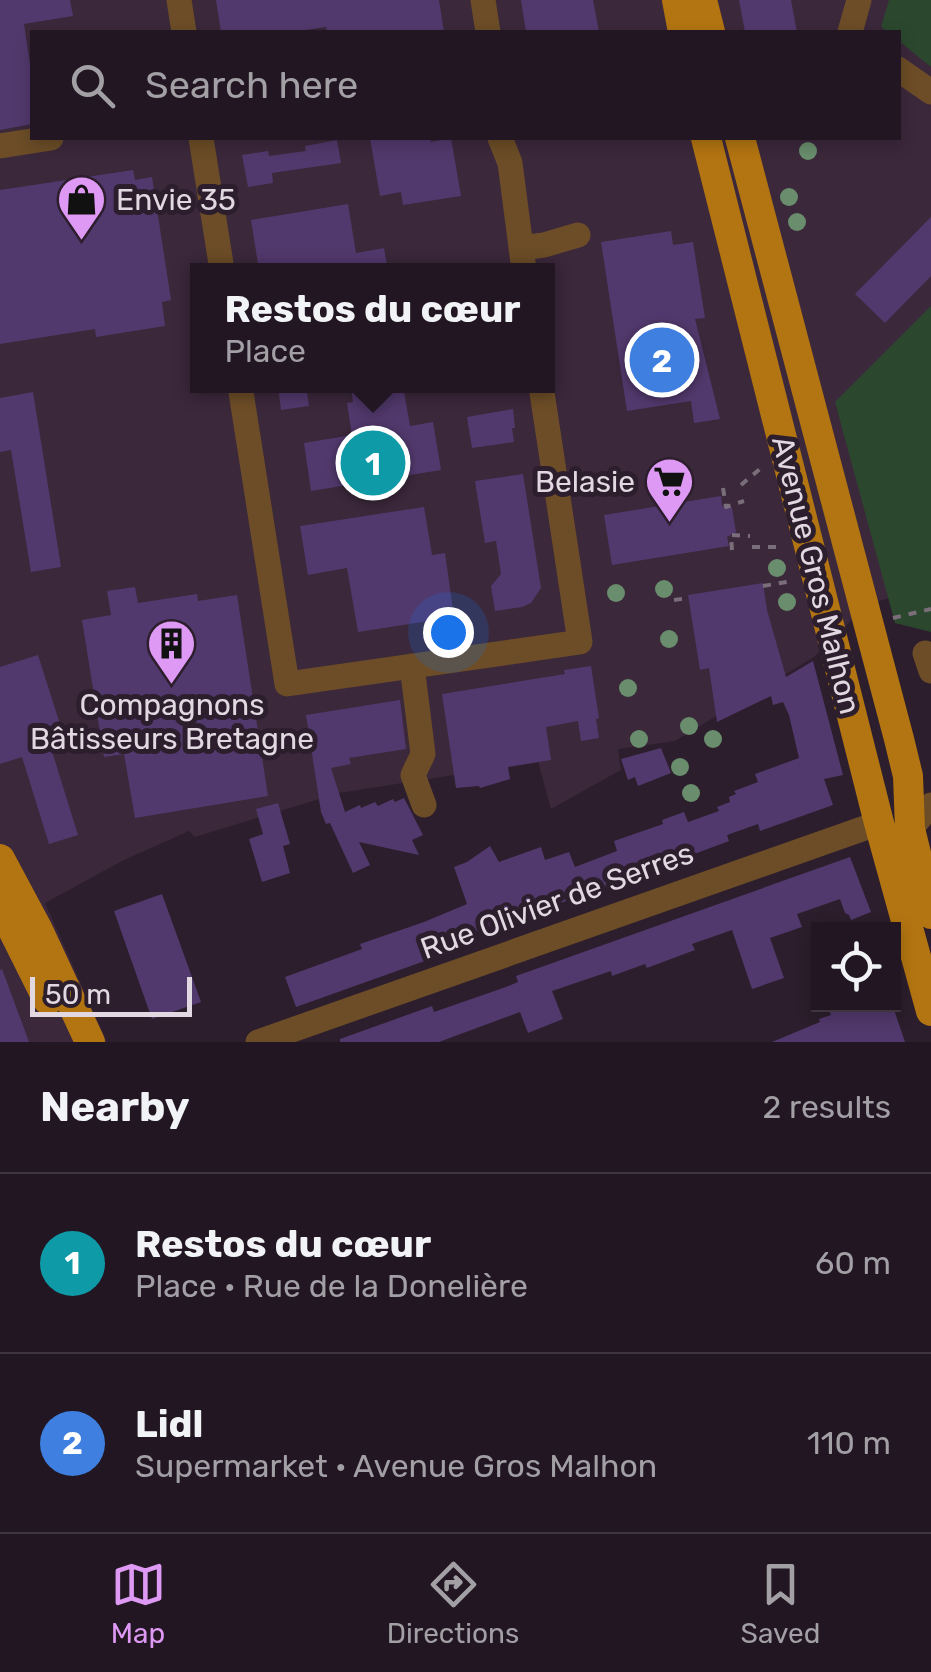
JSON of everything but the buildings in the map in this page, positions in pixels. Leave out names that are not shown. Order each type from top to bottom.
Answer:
[{"type":"main road","points":[[677,0],[683,30]]},
{"type":"main road","points":[[702,0],[710,30]]},
{"type":"main road","name":"Avenue Gros Malhon","points":[[707,140],[878,823],[931,1011]]},
{"type":"main road","name":"Avenue Gros Malhon","points":[[741,140],[908,776],[910,829],[931,914]]},
{"type":"main road","points":[[0,859],[90,1042]]},
{"type":"main road","points":[[0,904],[67,1042]]},
{"type":"street","points":[[179,0],[184,30]]},
{"type":"street","points":[[484,0],[489,30]]},
{"type":"street","points":[[851,30],[859,0]]},
{"type":"street","points":[[901,71],[931,92]]},
{"type":"street","points":[[0,146],[39,140]]},
{"type":"street","points":[[201,140],[221,263]]},
{"type":"street","points":[[501,140],[510,163],[523,259],[544,245],[578,235]]},
{"type":"street","points":[[510,163],[518,140]]},
{"type":"street","points":[[241,393],[287,684],[580,642],[543,393]]},
{"type":"street","points":[[412,666],[424,754],[413,775],[424,805]]},
{"type":"street","points":[[910,829],[931,804]]},
{"type":"street","name":"Rue Olivier de Serres","points":[[258,1042],[878,823]]},
{"type":"path","points":[[723,488],[726,507],[744,501]]},
{"type":"path","points":[[732,550],[731,535],[750,536]]},
{"type":"path","points":[[674,600],[688,598]]},
{"type":"path","points":[[868,624],[931,609]]},
{"type":"shaded area","points":[[0,0],[931,0],[931,587],[868,604],[814,657],[675,741],[618,749],[621,770],[551,809],[538,762],[339,793],[195,837],[189,831],[122,861],[45,903],[107,1042],[0,1042]]},
{"type":"green space","points":[[889,0],[931,0],[931,67],[901,43],[901,30],[881,27]]},
{"type":"green space","points":[[931,306],[931,632],[895,623],[835,402]]},
{"type":"place","name":"Envie 35","points":[[81,242]]},
{"type":"place","name":"Lidl","points":[[662,360]]},
{"type":"place","name":"Restos du cœur","points":[[373,463]]},
{"type":"place","name":"Belasie","points":[[670,524]]},
{"type":"place","name":"Compagnons Bâtisseurs Bretagne","points":[[172,686]]}]
